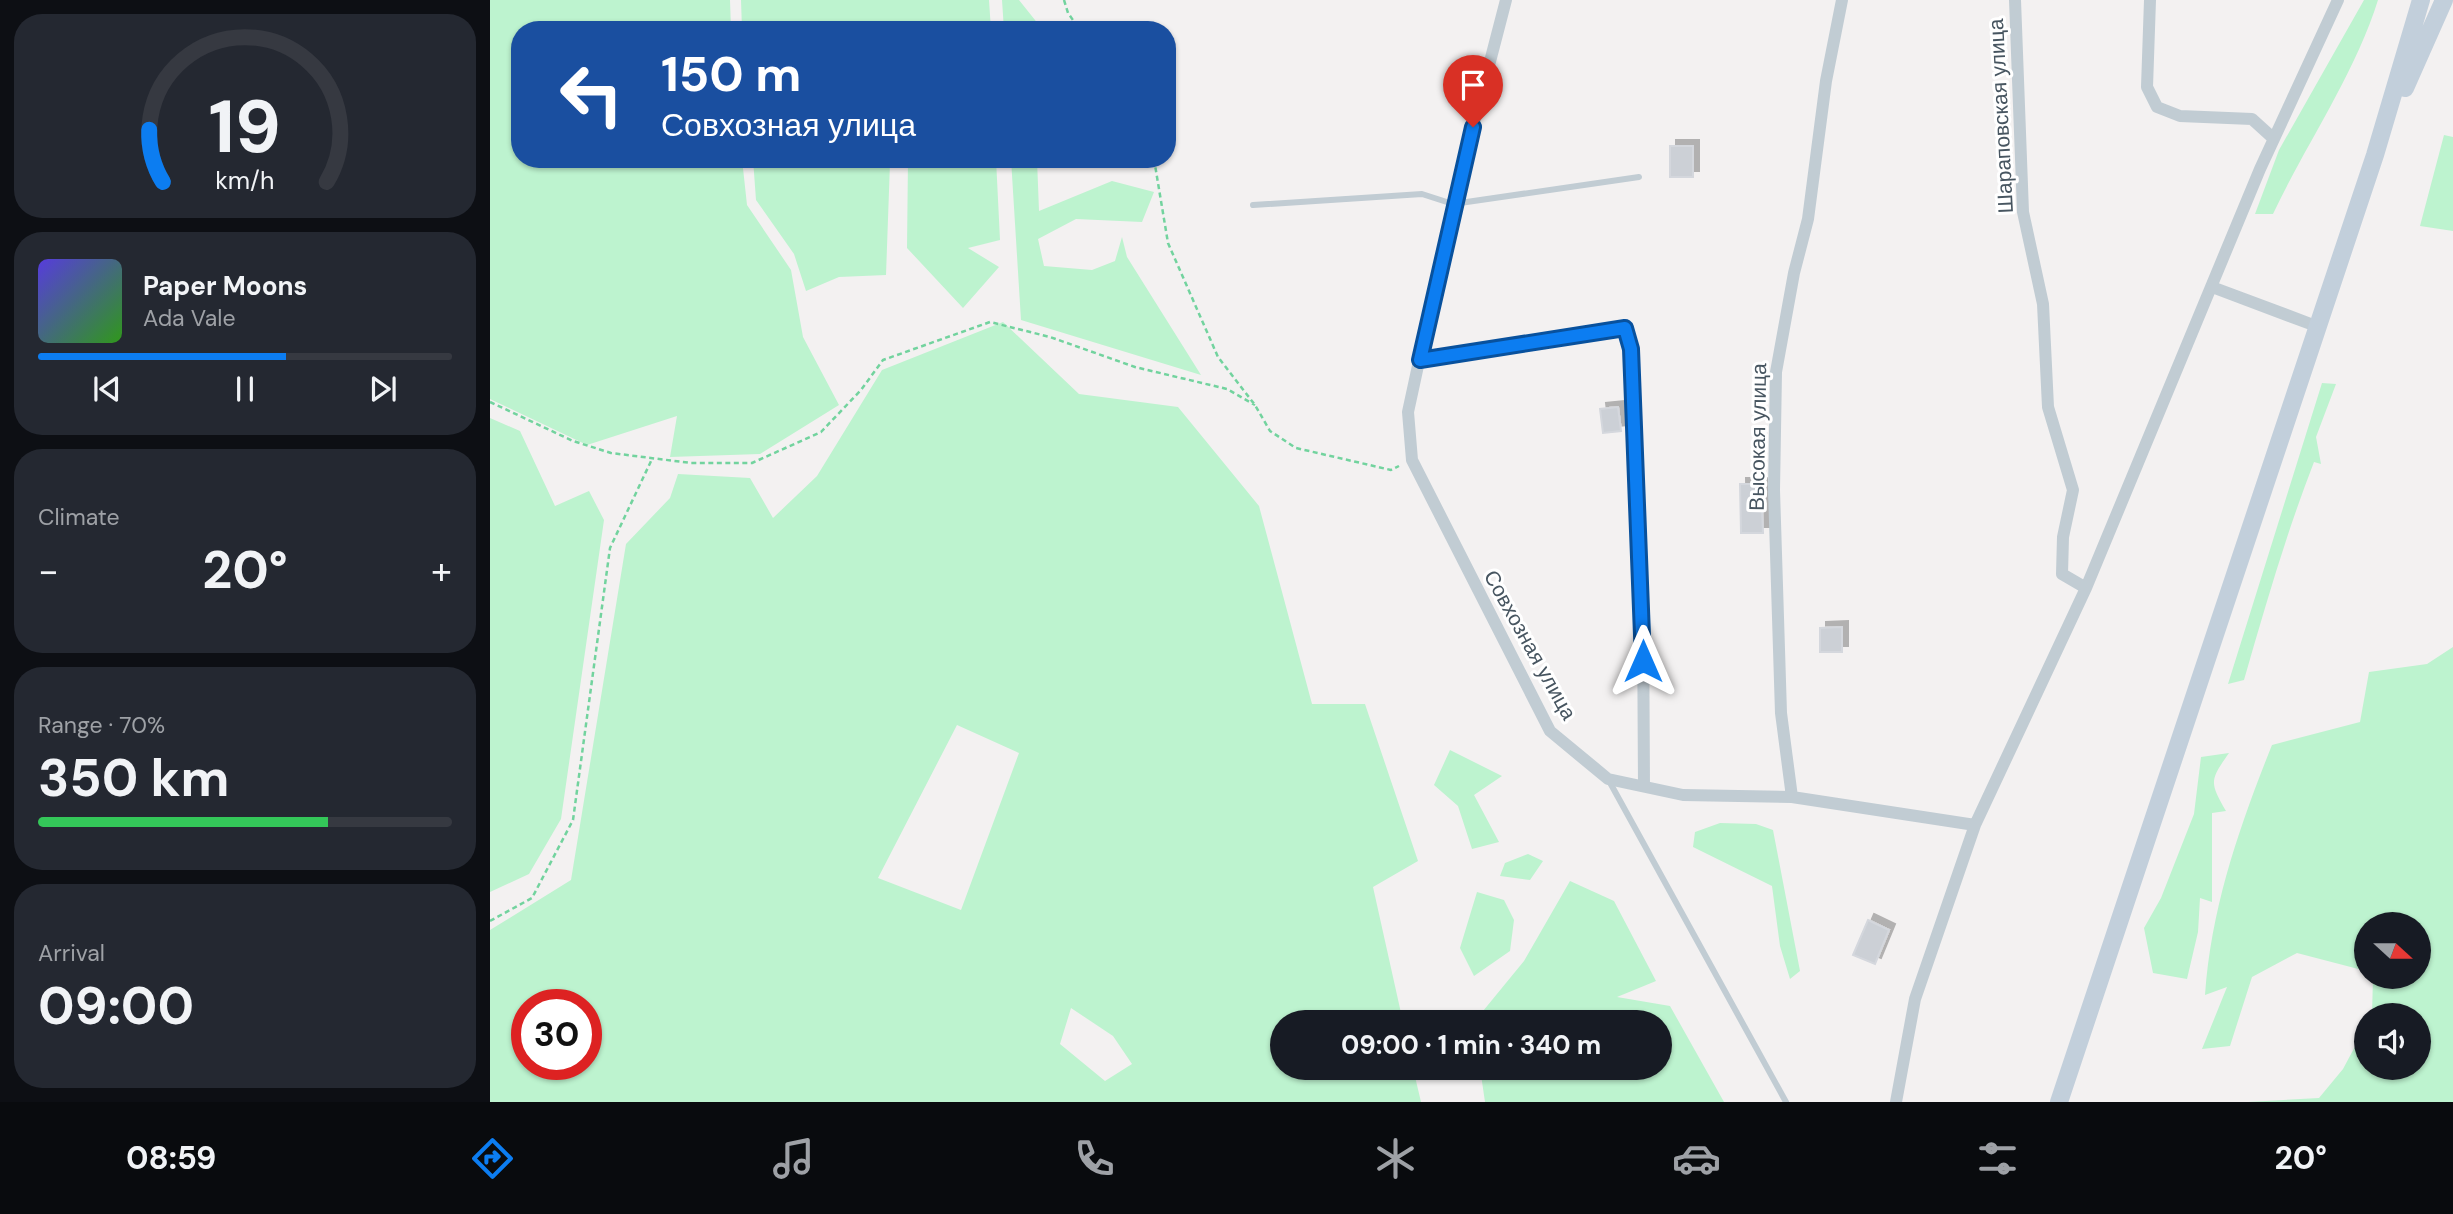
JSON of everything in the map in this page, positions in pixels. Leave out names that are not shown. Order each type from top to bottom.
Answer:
[{"type":"street","name":"Совхозная улица","points":[[1506,0],[1453,204],[1408,412],[1412,460],[1550,731],[1608,779],[1683,795],[1792,797],[1975,825]]},
{"type":"street","name":"Высокая улица","points":[[1792,797],[1781,713],[1774,490],[1776,372],[1794,273],[1808,219],[1826,81],[1842,0]]},
{"type":"street","name":"Шараповская улица","points":[[2015,0],[2023,212],[2043,304],[2048,407],[2073,490],[2063,537],[2062,574],[2086,588]]},
{"type":"street","points":[[2150,0],[2147,87],[2157,107],[2180,116],[2252,119],[2274,139]]},
{"type":"street","points":[[1896,1102],[1915,999],[1975,825],[2086,588],[2274,139],[2338,0]]},
{"type":"street","points":[[2059,1102],[2375,155],[2421,0]]},
{"type":"street","points":[[2375,155],[2444,0]]},
{"type":"street","points":[[2212,287],[2316,326]]},
{"type":"street","points":[[1420,360],[1625,328],[1631,349],[1643,611],[1644,786]]},
{"type":"lane","points":[[1253,205],[1422,194],[1453,204],[1639,177]]},
{"type":"lane","points":[[1608,779],[1786,1102]]},
{"type":"path","points":[[1064,0],[1074,21]]},
{"type":"path","points":[[1156,168],[1168,243],[1218,357],[1255,405],[1270,431],[1296,448],[1391,470],[1412,460]]},
{"type":"path","points":[[490,402],[573,441],[611,453],[652,459],[751,463],[821,432],[862,390],[883,360],[990,322],[1050,337],[1135,367],[1227,388],[1255,405]]},
{"type":"path","points":[[490,921],[532,898],[573,820],[610,548],[652,459]]},
{"type":"green space","points":[[490,0],[730,0],[731,21],[511,21],[511,168],[743,168],[747,205],[791,270],[803,337],[839,405],[760,454],[670,457],[677,416],[587,445],[490,399]]},
{"type":"green space","points":[[741,0],[989,0],[990,21],[742,21]]},
{"type":"green space","points":[[1002,0],[1019,0],[1036,21],[1003,21]]},
{"type":"green space","points":[[2364,0],[2378,0],[2343,82],[2273,214],[2255,214],[2279,150]]},
{"type":"green space","points":[[2444,135],[2453,137],[2453,231],[2420,226]]},
{"type":"green space","points":[[754,168],[890,168],[886,275],[839,277],[806,291],[794,254],[756,200]]},
{"type":"green space","points":[[908,168],[996,168],[1000,240],[968,248],[999,267],[963,308],[907,248]]},
{"type":"green space","points":[[1012,168],[1037,168],[1039,211],[1112,181],[1154,192],[1142,222],[1076,219],[1038,239],[1044,266],[1092,270],[1115,261],[1122,237],[1127,257],[1201,375],[1021,320]]},
{"type":"green space","points":[[1003,322],[1079,394],[1178,407],[1259,506],[1312,704],[1365,704],[1418,861],[1373,887],[1400,1010],[1270,1010],[1270,1080],[1416,1080],[1421,1102],[490,1102],[490,930],[571,880],[626,544],[670,498],[678,474],[750,478],[773,518],[817,476],[882,370]],"holes":[[[957,725],[1019,753],[961,910],[878,878]],[[1071,1008],[1113,1036],[1132,1064],[1105,1081],[1060,1044]]]},
{"type":"green space","points":[[2322,383],[2336,384],[2316,437],[2321,464],[2314,462],[2304,489],[2276,571],[2244,680],[2228,684]]},
{"type":"green space","points":[[490,418],[520,431],[555,506],[589,491],[604,520],[561,819],[529,874],[490,892]]},
{"type":"green space","points":[[2453,647],[2453,1102],[2248,1102],[2319,1098],[2343,1069],[2354,1048],[2354,1080],[2431,1080],[2431,1003],[2372,1003],[2373,989],[2431,989],[2431,912],[2354,912],[2354,968],[2297,953],[2252,977],[2230,1046],[2202,1049],[2227,987],[2205,995],[2220,898],[2249,805],[2272,745],[2360,722],[2369,672],[2427,664]]},
{"type":"green space","points":[[1450,750],[1502,776],[1474,795],[1499,842],[1472,849],[1458,806],[1434,785]]},
{"type":"green space","points":[[2229,753],[2218,769],[2214,781],[2214,787],[2226,811],[2212,813],[2212,902],[2200,898],[2198,932],[2187,979],[2153,973],[2144,928],[2161,898],[2194,814],[2201,757]]},
{"type":"green space","points":[[1720,823],[1756,824],[1773,830],[1800,971],[1790,979],[1780,946],[1772,886],[1693,847],[1695,832]]},
{"type":"green space","points":[[1528,854],[1543,861],[1530,880],[1500,876],[1505,863]]},
{"type":"green space","points":[[1570,881],[1614,901],[1656,981],[1617,997],[1670,1006],[1724,1102],[1485,1102],[1482,1080],[1672,1080],[1672,1010],[1484,1010],[1524,961]]},
{"type":"green space","points":[[1477,892],[1504,900],[1514,920],[1510,951],[1474,976],[1460,948]]},
{"type":"building","points":[[1670,146],[1693,146],[1693,177],[1670,177]]},
{"type":"building","points":[[1618,407],[1621,431],[1603,433],[1600,409]]},
{"type":"building","points":[[1740,484],[1761,484],[1763,533],[1741,533]]},
{"type":"building","points":[[1842,627],[1842,652],[1820,652],[1820,628]]},
{"type":"building","points":[[1868,920],[1889,930],[1875,964],[1853,955]]},
{"type":"route","points":[[1473,127],[1453,204],[1420,360],[1625,328],[1631,349],[1643,661]]}]
